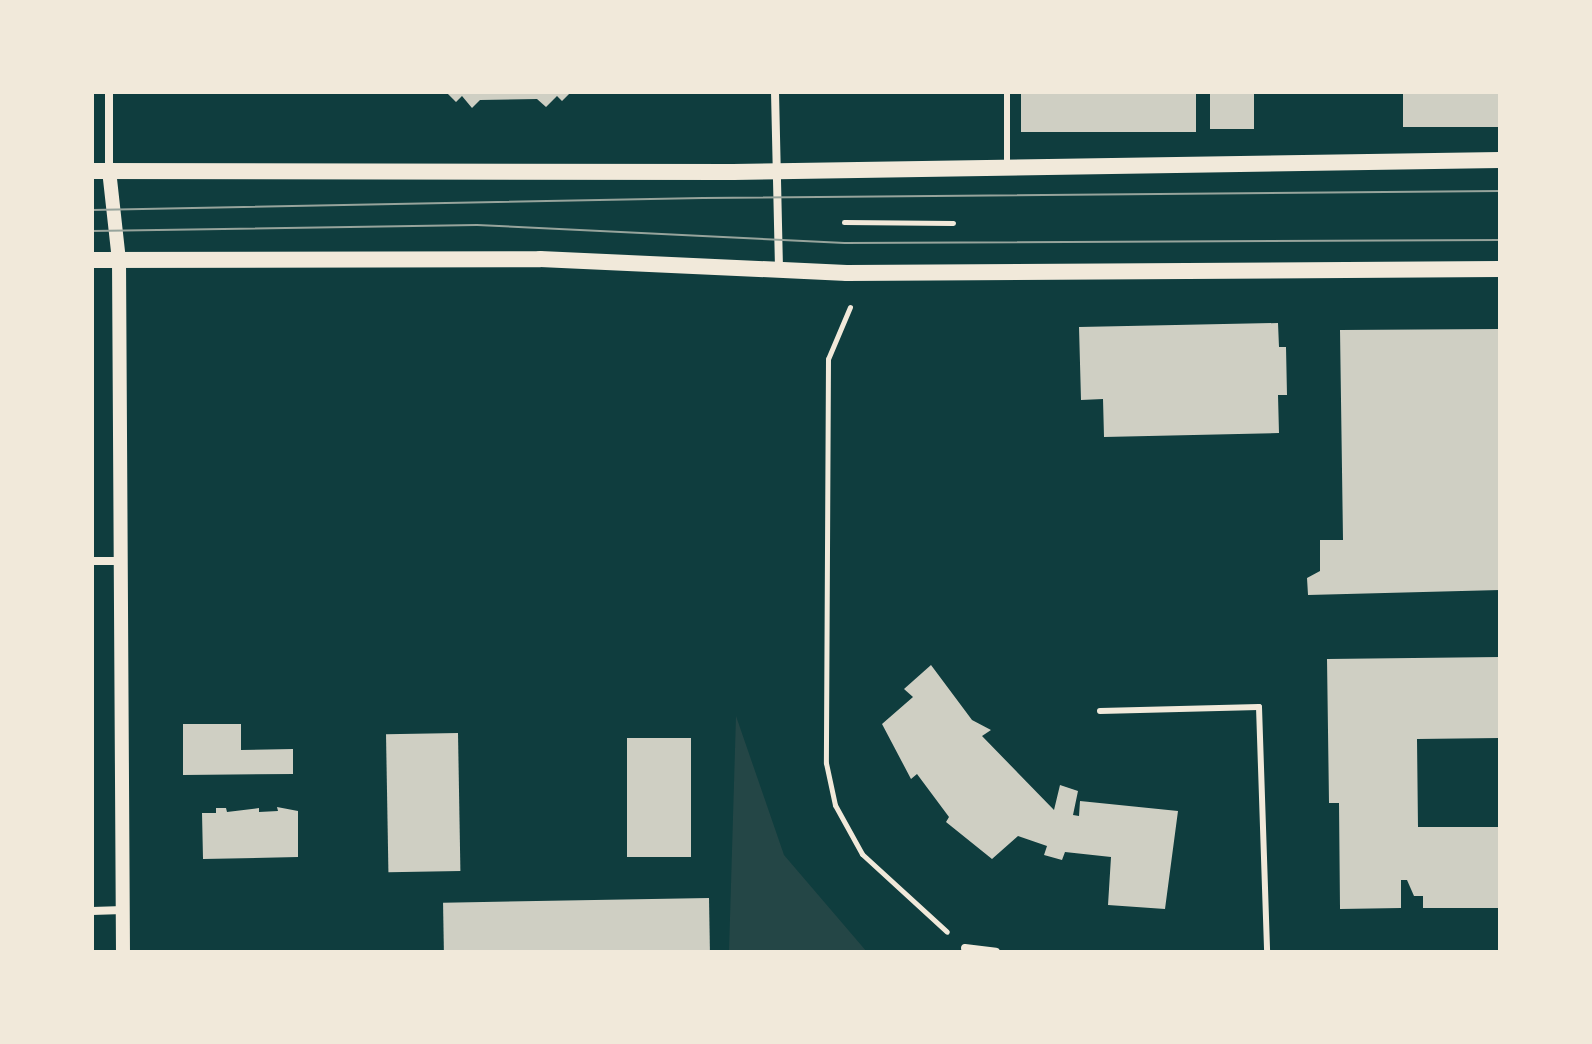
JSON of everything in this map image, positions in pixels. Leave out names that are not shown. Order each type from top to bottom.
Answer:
[{"type":"main road","points":[[100,171],[777,171],[1500,160]]},
{"type":"main road","points":[[92,260],[540,259],[779,270],[1500,269]]},
{"type":"street","points":[[109,92],[100,171],[119,260],[118,561],[123,952]]},
{"type":"street","points":[[775,92],[779,270]]},
{"type":"street","points":[[92,561],[118,561]]},
{"type":"street","points":[[92,911],[123,910]]},
{"type":"street","points":[[965,948],[996,952]]},
{"type":"lane","points":[[1007,92],[1007,166]]},
{"type":"lane","points":[[1100,711],[1259,707],[1267,952]]},
{"type":"path","points":[[844,222],[953,223]]},
{"type":"path","points":[[850,307],[828,359],[826,763],[835,805],[862,854],[965,948]]},
{"type":"shaded area","points":[[736,716],[784,855],[867,952],[729,952]]},
{"type":"building","points":[[446,92],[571,92],[562,101],[557,96],[546,107],[537,99],[480,100],[472,108],[462,96],[456,102]]},
{"type":"building","points":[[1021,92],[1196,92],[1196,132],[1021,132]]},
{"type":"building","points":[[1210,92],[1254,92],[1254,129],[1210,129]]},
{"type":"building","points":[[1403,92],[1500,92],[1500,127],[1403,127]]},
{"type":"building","points":[[1278,323],[1279,347],[1286,347],[1287,395],[1278,395],[1279,433],[1104,437],[1103,399],[1081,400],[1079,327]]},
{"type":"building","points":[[1500,329],[1500,590],[1308,595],[1307,578],[1320,571],[1320,540],[1343,540],[1340,330]]},
{"type":"building","points":[[1500,657],[1500,738],[1417,739],[1418,827],[1500,827],[1500,908],[1423,908],[1423,896],[1414,896],[1407,880],[1401,880],[1401,908],[1340,909],[1339,803],[1329,803],[1327,659]]},
{"type":"building","points":[[931,665],[972,720],[991,730],[982,736],[1054,810],[1060,785],[1078,791],[1073,815],[1079,816],[1080,801],[1178,811],[1165,909],[1108,905],[1111,857],[1065,852],[1062,860],[1044,855],[1047,846],[1018,836],[992,859],[946,822],[949,817],[917,774],[911,779],[882,724],[913,697],[904,689]]},
{"type":"building","points":[[183,724],[241,724],[241,750],[293,749],[293,774],[183,775]]},
{"type":"building","points":[[458,733],[460,871],[388,872],[386,734]]},
{"type":"building","points":[[627,738],[691,738],[691,857],[627,857]]},
{"type":"building","points":[[277,807],[298,811],[298,857],[203,859],[202,813],[216,813],[216,808],[226,808],[227,812],[259,808],[259,812],[278,811]]},
{"type":"building","points":[[709,898],[710,952],[444,952],[443,903]]},
{"type":"tram line","points":[[92,210],[703,198],[1500,191]]},
{"type":"tram line","points":[[92,231],[477,225],[845,243],[1500,240]]}]
